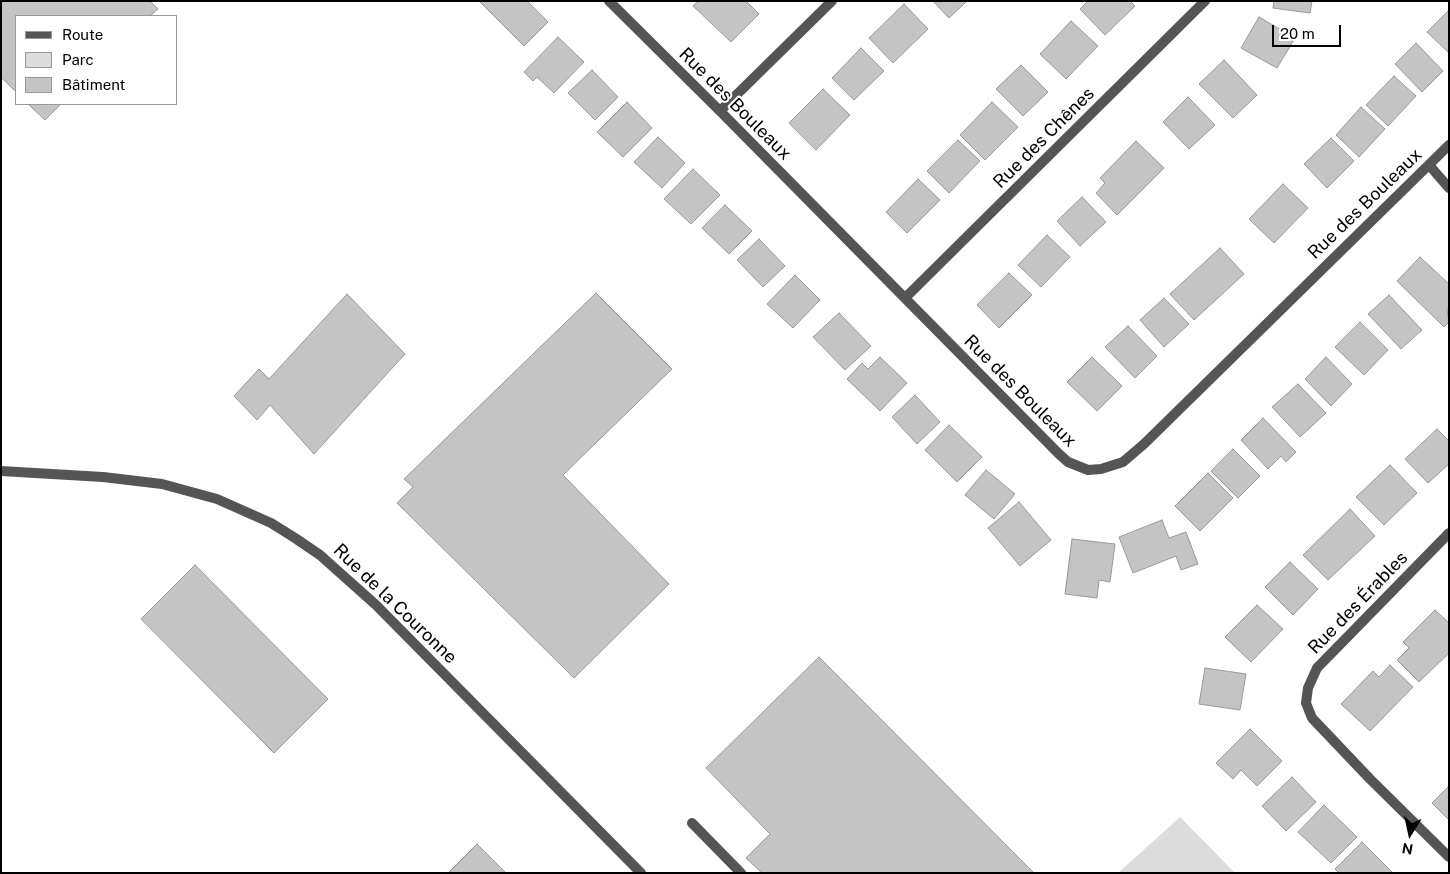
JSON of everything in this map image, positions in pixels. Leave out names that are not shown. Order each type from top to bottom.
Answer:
[{"type":"street","name":"Rue des Bouleaux","points":[[609,1],[1068,462],[1088,470],[1123,462],[1144,444],[1449,145]]},
{"type":"street","points":[[720,111],[832,1]]},
{"type":"street","name":"Rue des Chênes","points":[[905,298],[1205,1]]},
{"type":"street","points":[[1429,165],[1449,188]]},
{"type":"street","name":"Rue de la Couronne","points":[[1,471],[103,477],[162,484],[217,499],[272,523],[320,554],[376,604],[641,873]]},
{"type":"street","name":"Rue des Érables","points":[[1449,533],[1316,668],[1308,688],[1306,703],[1312,718],[1370,779],[1449,857]]},
{"type":"street","points":[[692,823],[741,873]]},
{"type":"green space","points":[[1180,817],[1235,873],[1118,873]]},
{"type":"building","points":[[1,1],[150,1],[158,9],[151,15],[15,15],[15,91],[1,77]]},
{"type":"building","points":[[479,1],[527,1],[548,22],[524,46]]},
{"type":"building","points":[[698,1],[746,1],[759,14],[731,42],[693,6]]},
{"type":"building","points":[[933,1],[967,1],[949,18]]},
{"type":"building","points":[[1088,1],[1130,1],[1135,6],[1105,35],[1080,9]]},
{"type":"building","points":[[1274,1],[1312,1],[1310,13],[1273,8]]},
{"type":"building","points":[[904,4],[928,29],[893,63],[869,38]]},
{"type":"building","points":[[1449,10],[1449,53],[1427,32]]},
{"type":"building","points":[[1259,17],[1295,38],[1277,68],[1241,48]]},
{"type":"building","points":[[1071,21],[1098,46],[1066,79],[1040,54]]},
{"type":"building","points":[[558,37],[584,62],[554,93],[537,77],[533,81],[524,72]]},
{"type":"building","points":[[1416,43],[1443,71],[1422,92],[1395,64]]},
{"type":"building","points":[[861,48],[884,71],[854,100],[832,78]]},
{"type":"building","points":[[1224,60],[1257,95],[1233,118],[1199,84]]},
{"type":"building","points":[[1021,65],[1048,92],[1023,116],[996,89]]},
{"type":"building","points":[[592,70],[618,97],[595,120],[568,93]]},
{"type":"building","points":[[1394,76],[1416,96],[1388,126],[1366,105]]},
{"type":"building","points":[[823,89],[850,115],[816,150],[789,123]]},
{"type":"building","points":[[1188,97],[1215,125],[1189,149],[1163,122]]},
{"type":"building","points":[[627,102],[652,128],[623,157],[597,132]]},
{"type":"building","points":[[992,102],[1018,127],[985,160],[960,135]]},
{"type":"building","points":[[29,105],[60,105],[45,120]]},
{"type":"building","points":[[1361,107],[1385,129],[1359,157],[1336,135]]},
{"type":"building","points":[[658,137],[685,163],[662,188],[634,162]]},
{"type":"building","points":[[1331,138],[1354,161],[1327,188],[1304,164]]},
{"type":"building","points":[[958,140],[980,161],[949,193],[927,171]]},
{"type":"building","points":[[1136,141],[1164,168],[1117,215],[1096,193],[1105,183],[1100,178]]},
{"type":"building","points":[[693,169],[720,195],[691,224],[664,199]]},
{"type":"building","points":[[918,179],[940,200],[907,233],[886,212]]},
{"type":"building","points":[[1283,184],[1308,208],[1274,243],[1249,219]]},
{"type":"building","points":[[1082,197],[1106,222],[1080,246],[1057,221]]},
{"type":"building","points":[[725,205],[752,231],[729,254],[702,228]]},
{"type":"building","points":[[1047,235],[1070,257],[1041,287],[1018,265]]},
{"type":"building","points":[[759,239],[785,266],[763,287],[737,260]]},
{"type":"building","points":[[1220,248],[1244,274],[1194,320],[1170,294]]},
{"type":"building","points":[[1420,257],[1449,284],[1449,307],[1447,309],[1449,322],[1444,327],[1397,281]]},
{"type":"building","points":[[1009,273],[1032,295],[999,328],[977,305]]},
{"type":"building","points":[[795,275],[820,300],[793,328],[767,304]]},
{"type":"building","points":[[596,293],[672,369],[563,475],[669,584],[574,678],[397,503],[413,487],[404,479]]},
{"type":"building","points":[[347,294],[405,354],[314,454],[270,405],[257,420],[234,396],[259,369],[269,379]]},
{"type":"building","points":[[1389,295],[1422,330],[1401,349],[1368,314]]},
{"type":"building","points":[[1164,298],[1189,324],[1164,347],[1140,320]]},
{"type":"building","points":[[839,313],[871,346],[845,370],[813,337]]},
{"type":"building","points":[[1360,322],[1388,350],[1364,375],[1335,347]]},
{"type":"building","points":[[1128,326],[1157,356],[1135,378],[1105,347]]},
{"type":"building","points":[[880,357],[907,383],[880,411],[847,379],[862,363],[868,369]]},
{"type":"building","points":[[1092,357],[1122,386],[1097,411],[1067,382]]},
{"type":"building","points":[[1326,357],[1352,384],[1331,406],[1305,379]]},
{"type":"building","points":[[1298,384],[1326,413],[1300,437],[1272,407]]},
{"type":"building","points":[[915,395],[940,422],[917,444],[892,417]]},
{"type":"building","points":[[1263,418],[1296,452],[1286,462],[1281,456],[1268,469],[1241,440]]},
{"type":"building","points":[[949,425],[982,457],[957,482],[925,450]]},
{"type":"building","points":[[1437,429],[1449,441],[1449,464],[1428,483],[1405,459]]},
{"type":"building","points":[[1233,449],[1260,476],[1238,498],[1211,471]]},
{"type":"building","points":[[1390,465],[1417,493],[1384,525],[1356,497]]},
{"type":"building","points":[[986,470],[1015,494],[994,519],[965,495]]},
{"type":"building","points":[[1208,473],[1233,498],[1200,531],[1175,506]]},
{"type":"building","points":[[1019,502],[1051,540],[1020,566],[988,528]]},
{"type":"building","points":[[1350,509],[1375,536],[1328,580],[1303,555]]},
{"type":"building","points":[[1162,520],[1169,538],[1186,532],[1198,564],[1181,570],[1176,556],[1133,573],[1119,537]]},
{"type":"building","points":[[1072,539],[1115,544],[1110,582],[1099,580],[1097,598],[1065,594]]},
{"type":"building","points":[[1290,562],[1318,589],[1293,615],[1265,587]]},
{"type":"building","points":[[195,565],[328,699],[274,753],[141,619]]},
{"type":"building","points":[[1257,605],[1283,629],[1251,662],[1225,637]]},
{"type":"building","points":[[1435,610],[1449,623],[1449,653],[1419,682],[1397,660],[1409,648],[1403,642]]},
{"type":"building","points":[[819,657],[1034,873],[762,873],[746,858],[770,834],[706,768]]},
{"type":"building","points":[[1390,665],[1413,687],[1370,731],[1341,704],[1373,671],[1379,677]]},
{"type":"building","points":[[1205,668],[1246,674],[1240,710],[1199,704]]},
{"type":"building","points":[[1250,729],[1282,761],[1257,786],[1241,770],[1233,779],[1216,763]]},
{"type":"building","points":[[1292,777],[1316,802],[1286,831],[1262,806]]},
{"type":"building","points":[[1449,786],[1449,820],[1432,803]]},
{"type":"building","points":[[1324,805],[1357,837],[1331,863],[1298,832]]},
{"type":"building","points":[[1362,842],[1393,873],[1339,873],[1335,869]]},
{"type":"building","points":[[477,844],[506,873],[448,873]]}]
